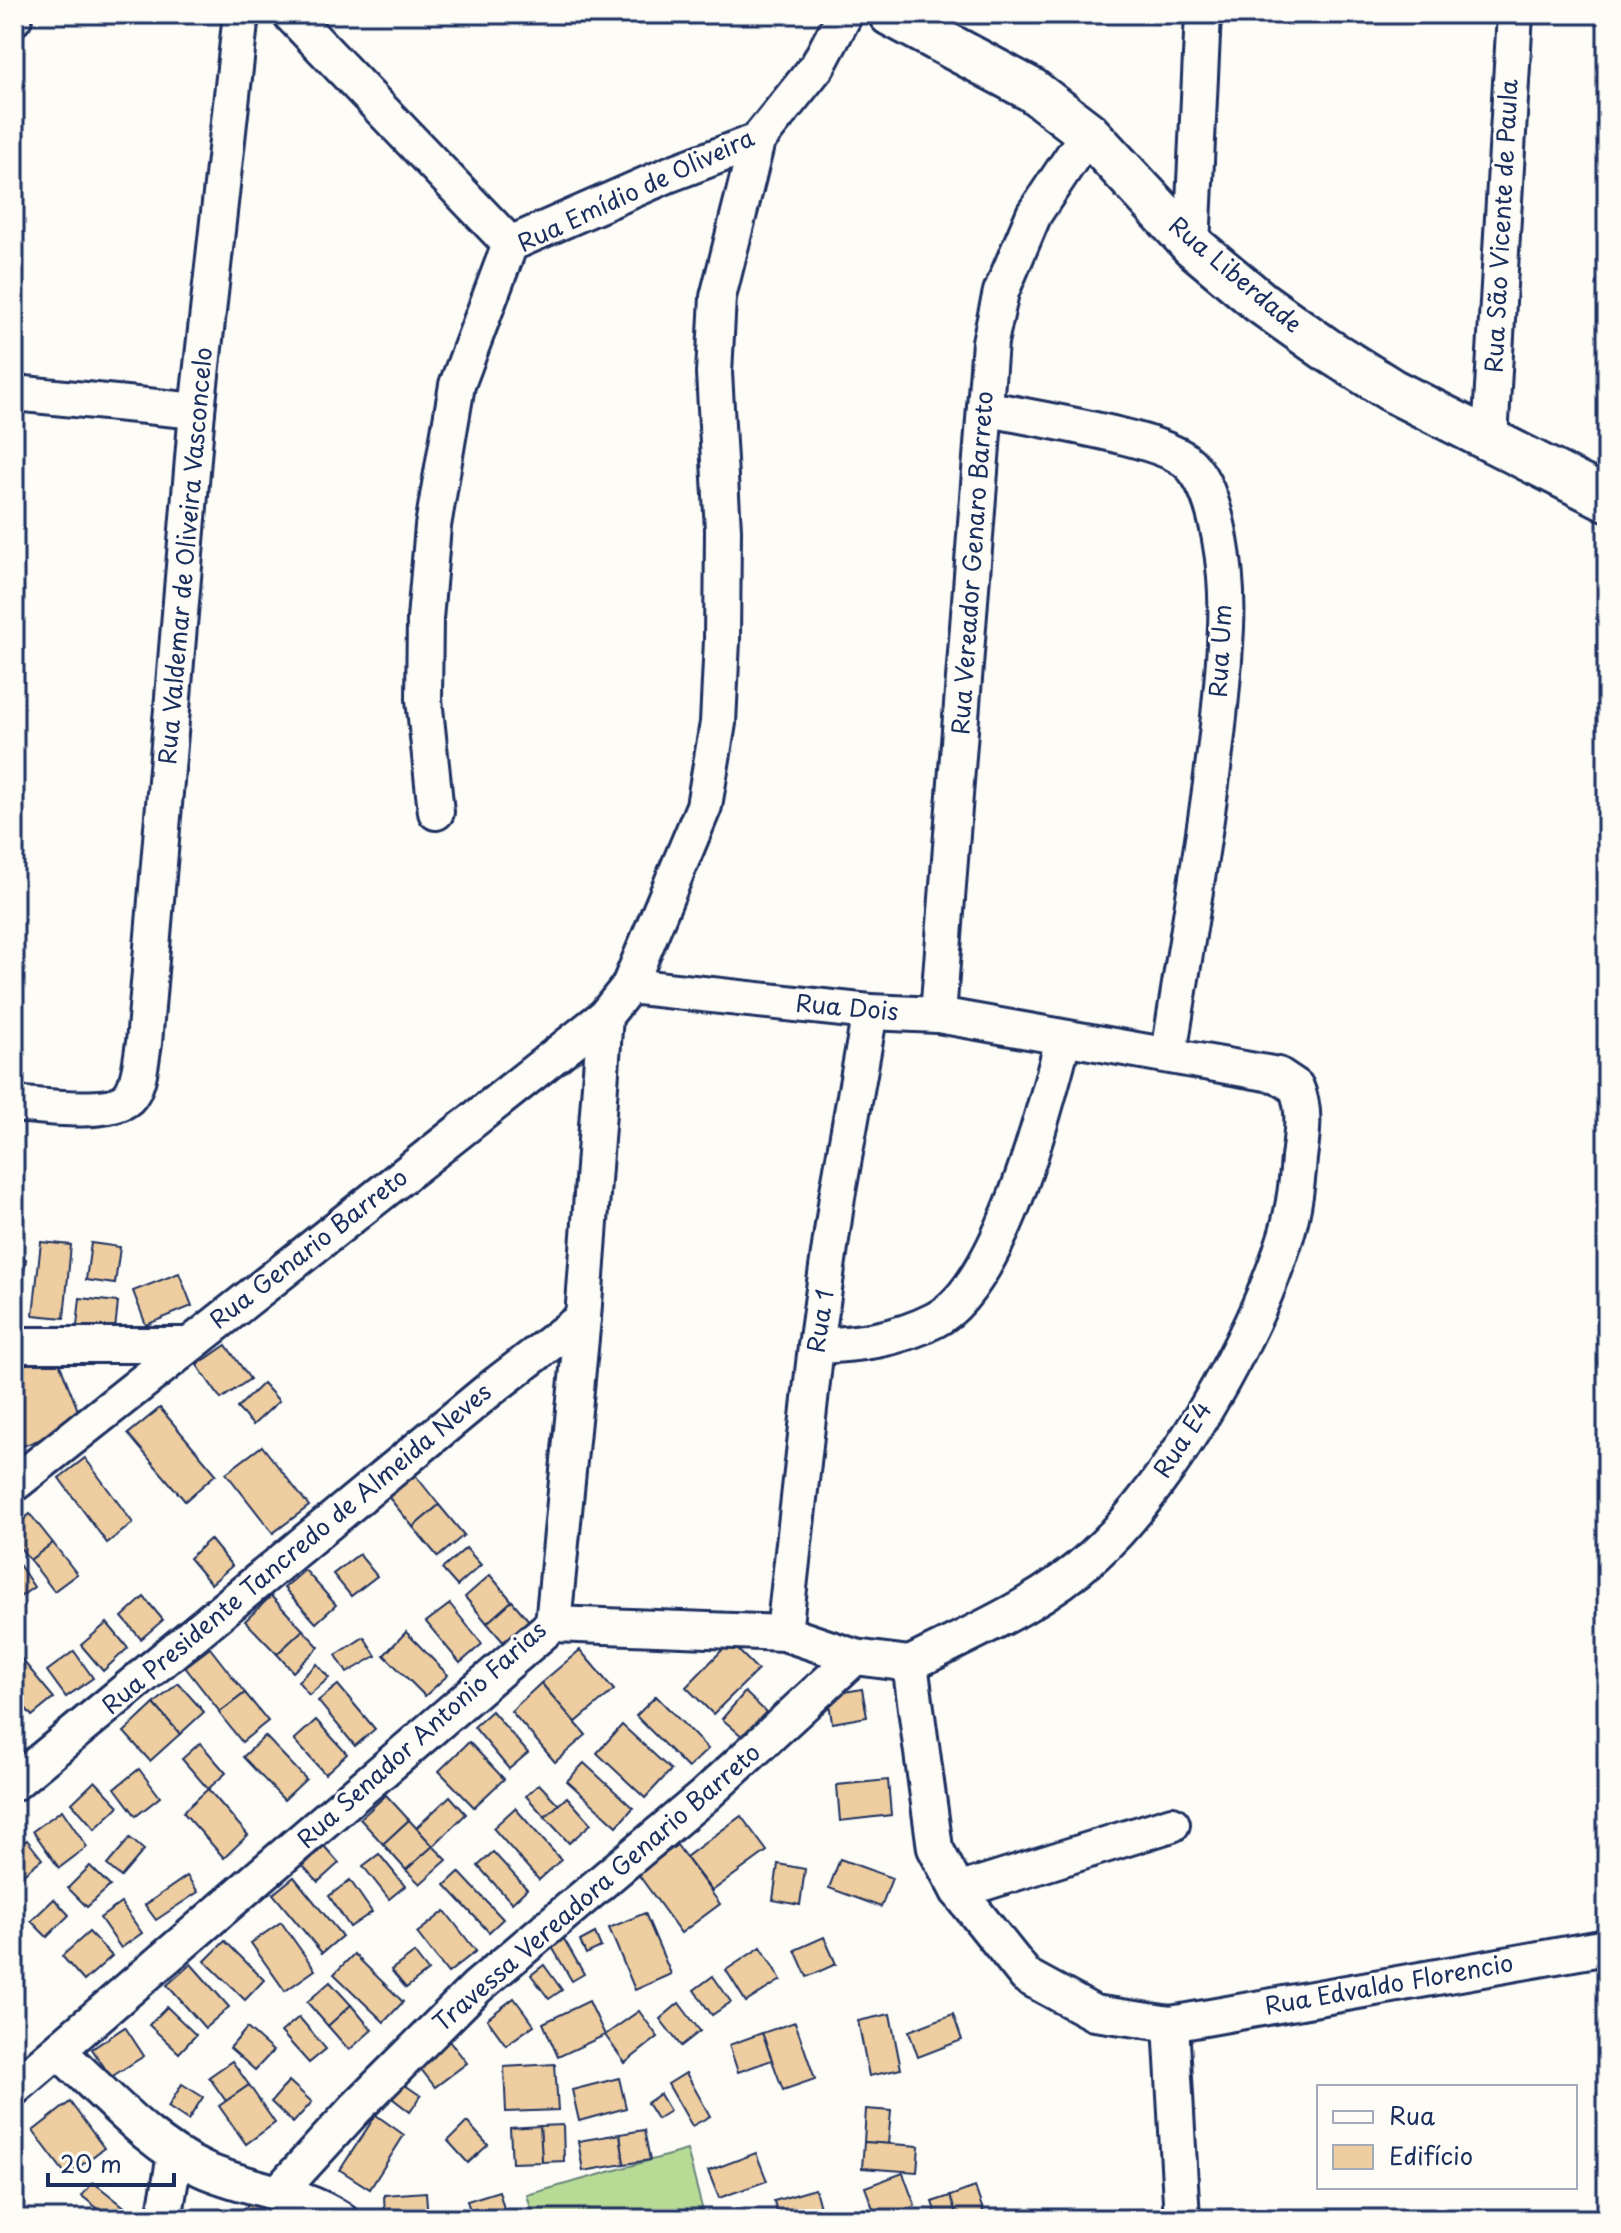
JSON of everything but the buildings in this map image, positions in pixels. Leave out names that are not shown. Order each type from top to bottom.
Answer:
[{"type":"street","name":"Rua Valdemar de Oliveira Vasconcelo","points":[[14,1104],[67,1109],[115,1104],[128,1097],[137,1078],[148,1013],[197,411],[241,14]]},
{"type":"street","name":"Rua Emídio de Oliveira","points":[[436,812],[424,699],[425,619],[433,526],[457,385],[510,244],[670,174],[757,141],[818,65],[845,14]]},
{"type":"street","name":"Rua Liberdade","points":[[890,14],[1032,90],[1088,133],[1192,245],[1260,302],[1326,349],[1393,391],[1607,499]]},
{"type":"street","points":[[1192,245],[1203,14]]},
{"type":"street","name":"Rua São Vicente de Paula","points":[[1490,438],[1515,14]]},
{"type":"street","points":[[294,18],[510,244]]},
{"type":"street","name":"Rua Vereador Genaro Barreto","points":[[938,1015],[990,342],[1001,292],[1034,214],[1088,133]]},
{"type":"street","points":[[605,1016],[629,986],[704,806],[718,723],[723,562],[714,373],[718,297],[757,141]]},
{"type":"street","points":[[14,393],[197,411]]},
{"type":"street","name":"Rua Um","points":[[985,408],[1155,446],[1185,460],[1210,494],[1218,523],[1226,624],[1213,766],[1169,1055]]},
{"type":"street","name":"Rua Dois","points":[[629,986],[870,1012],[938,1015],[1063,1040],[1169,1055],[1289,1078],[1296,1087],[1302,1106]]},
{"type":"street","name":"Rua 1","points":[[784,1633],[816,1346],[837,1197],[870,1012]]},
{"type":"street","name":"Rua Senador Antonio Farias","points":[[14,2088],[553,1624],[583,1318],[605,1016]]},
{"type":"street","name":"Rua Genario Barreto","points":[[14,1484],[605,1016]]},
{"type":"street","points":[[816,1346],[876,1343],[938,1319],[956,1303],[986,1261],[1030,1164],[1063,1040]]},
{"type":"street","name":"Rua E4","points":[[910,1664],[1037,1598],[1093,1557],[1130,1517],[1191,1433],[1232,1362],[1285,1241],[1297,1181],[1302,1106]]},
{"type":"street","name":"Rua Presidente Tancredo de Almeida Neves","points":[[14,1783],[489,1390],[583,1318]]},
{"type":"street","points":[[14,1345],[187,1345]]},
{"type":"street","points":[[553,1624],[784,1633],[855,1657],[910,1664],[935,1848],[958,1891],[1026,1976],[1046,1990],[1094,2013],[1171,2024],[1182,2219]]},
{"type":"street","name":"Travessa Vereadora Genario Barreto","points":[[278,2193],[355,2109],[477,1987],[704,1796],[855,1657]]},
{"type":"street","points":[[958,1891],[1172,1824]]},
{"type":"street","name":"Rua Edvaldo Florencio","points":[[1171,2024],[1607,1947]]},
{"type":"street","points":[[59,2052],[175,2155],[238,2184],[278,2193],[340,2219]]},
{"type":"street","points":[[164,2219],[175,2155]]},
{"type":"green space","points":[[687,2150],[705,2219],[534,2219],[527,2195]]}]
